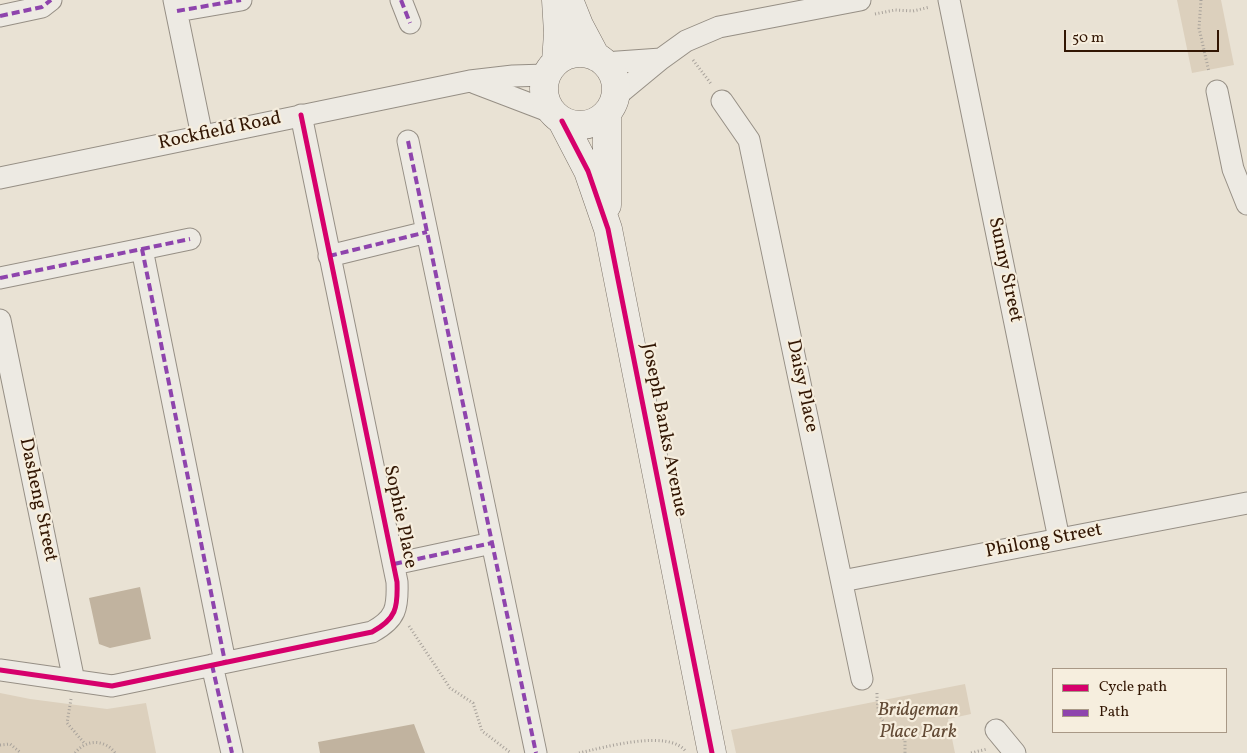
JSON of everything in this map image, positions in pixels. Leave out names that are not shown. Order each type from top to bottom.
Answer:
[{"type":"street","points":[[0,16],[42,7],[50,0]]},
{"type":"street","points":[[202,136],[175,5],[241,0]]},
{"type":"street","points":[[401,0],[410,23]]},
{"type":"street","points":[[556,0],[558,33],[552,68],[545,81],[544,94],[557,116]]},
{"type":"street","points":[[569,0],[579,25],[600,60],[612,73],[614,78],[611,105]]},
{"type":"street","name":"Sunny Street","points":[[949,1],[1059,539]]},
{"type":"street","points":[[470,81],[557,116],[574,125],[587,125],[597,122],[611,105],[660,58],[686,41],[719,26],[863,8]]},
{"type":"street","points":[[552,68],[564,57],[573,54],[586,54],[600,60],[660,58]]},
{"type":"street","name":"Rockfield Road","points":[[0,178],[470,81],[546,75],[552,68]]},
{"type":"street","points":[[1217,91],[1233,169],[1247,204]]},
{"type":"street","name":"Daisy Place","points":[[722,101],[749,140],[842,581],[870,685]]},
{"type":"street","name":"Joseph Banks Avenue","points":[[608,229],[611,105]]},
{"type":"street","name":"Sophie Place","points":[[301,116],[398,582],[398,604],[394,612]]},
{"type":"street","name":"Joseph Banks Avenue","points":[[557,116],[588,171],[608,229],[712,753]]},
{"type":"street","points":[[408,141],[536,753]]},
{"type":"street","points":[[329,256],[427,232]]},
{"type":"street","points":[[0,278],[190,239]]},
{"type":"street","points":[[142,249],[219,664],[232,753]]},
{"type":"street","name":"Dasheng Street","points":[[0,320],[74,681]]},
{"type":"street","name":"Philong Street","points":[[842,581],[1247,503]]},
{"type":"street","points":[[394,564],[492,543]]},
{"type":"street","points":[[0,670],[112,686],[372,632],[383,626],[394,612]]},
{"type":"street","points":[[996,730],[1015,753]]},
{"type":"path","points":[[1201,0],[1199,28],[1210,81],[1217,91]]},
{"type":"path","points":[[863,8],[913,12],[949,1]]},
{"type":"path","points":[[699,55],[692,58],[705,74],[722,101]]},
{"type":"path","points":[[394,612],[405,620],[450,688],[473,703],[482,731],[511,753]]},
{"type":"path","points":[[74,681],[67,723],[85,744]]},
{"type":"path","points":[[870,685],[880,719],[905,740],[905,753]]},
{"type":"path","points":[[579,753],[633,741],[663,741],[684,749],[687,753]]},
{"type":"path","points":[[76,753],[85,744],[93,742],[102,743],[115,753]]},
{"type":"path","points":[[0,745],[10,744],[20,753]]},
{"type":"green space","points":[[1177,0],[1221,0],[1234,65],[1192,73]]},
{"type":"green space","name":"Bridgeman Place Park","points":[[965,684],[971,714],[948,719],[955,753],[736,753],[731,730]]},
{"type":"green space","points":[[0,693],[107,709],[146,703],[156,753],[0,753]]},
{"type":"shaded area","points":[[140,587],[151,639],[110,648],[99,644],[89,598]]},
{"type":"shaded area","points":[[414,724],[425,753],[320,753],[318,742]]},
{"type":"marked path","points":[[0,16],[42,7],[51,0]]},
{"type":"marked path","points":[[177,11],[241,0]]},
{"type":"marked path","points":[[401,0],[410,23]]},
{"type":"marked path","points":[[408,141],[536,753]]},
{"type":"marked path","points":[[329,256],[427,232]]},
{"type":"marked path","points":[[142,249],[190,239]]},
{"type":"marked path","points":[[0,278],[142,249],[225,662]]},
{"type":"marked path","points":[[394,564],[492,543]]},
{"type":"marked path","points":[[212,665],[232,753]]},
{"type":"cycle path","points":[[0,670],[112,686],[372,632],[386,622],[394,612],[397,599],[397,582],[301,115]]},
{"type":"cycle path","points":[[562,121],[588,171],[608,229],[712,753]]}]
